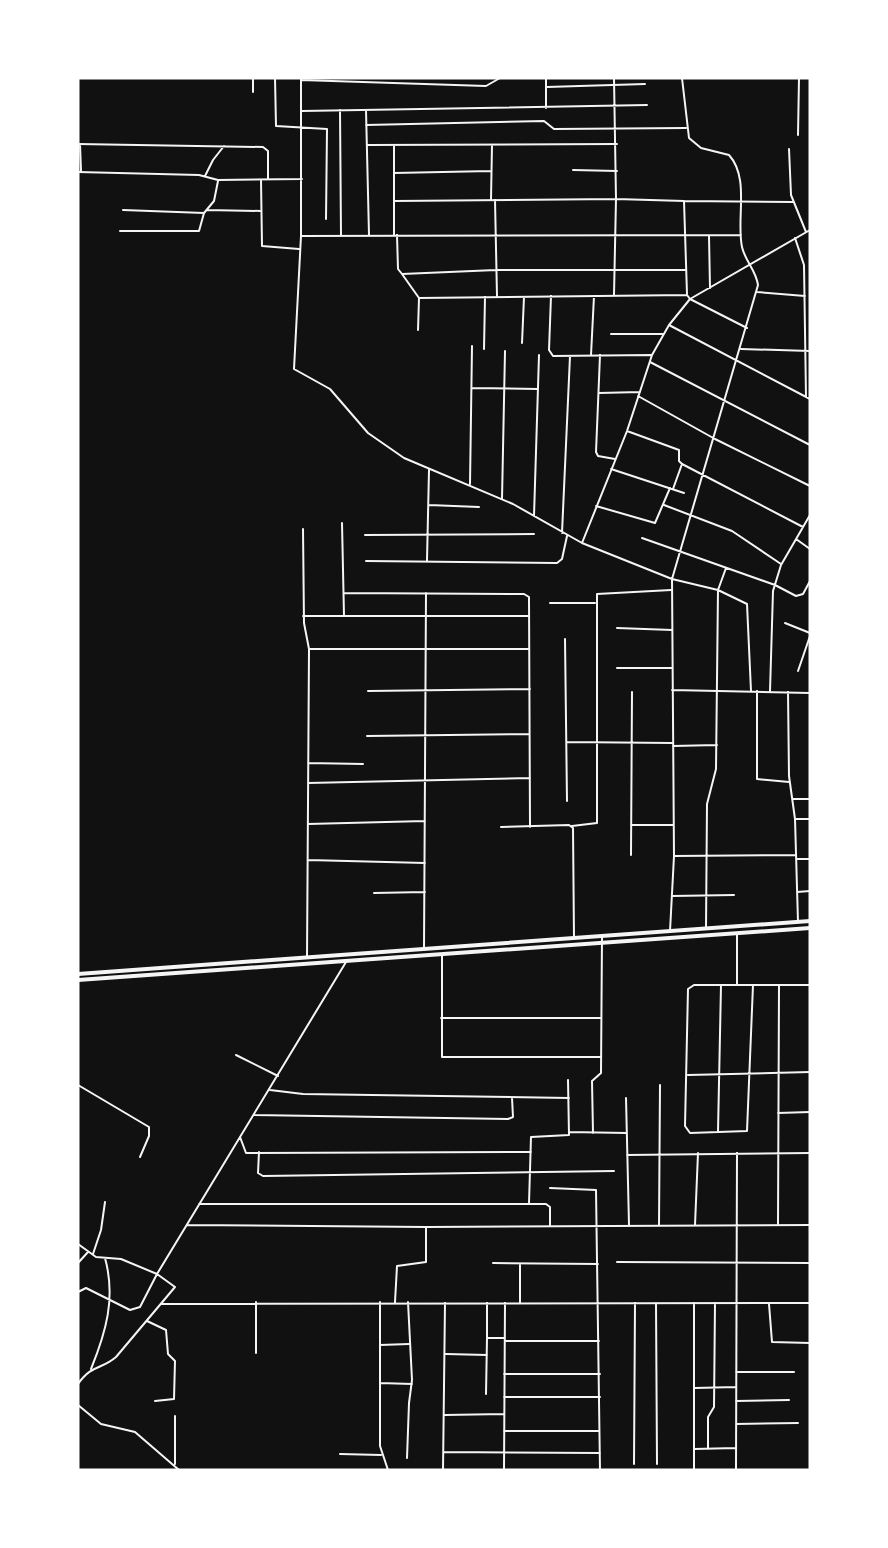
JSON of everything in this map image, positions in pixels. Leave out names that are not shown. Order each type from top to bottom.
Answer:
[{"type":"main road","points":[[78,974],[810,921]]},
{"type":"main road","points":[[78,980],[346,963],[810,928]]},
{"type":"street","points":[[253,78],[253,92]]},
{"type":"street","points":[[275,78],[274,125],[327,129],[327,219]]},
{"type":"street","points":[[500,78],[486,86],[301,79],[301,236],[294,369],[330,389],[378,441],[429,470],[502,499],[582,543],[672,579],[718,590],[749,607],[751,691]]},
{"type":"street","points":[[546,78],[546,108]]},
{"type":"street","points":[[614,78],[617,127],[614,296]]},
{"type":"street","points":[[670,931],[674,856],[672,579],[757,292],[757,280],[752,264],[742,249],[738,170],[733,159],[724,153],[694,146],[686,128],[682,78]]},
{"type":"street","points":[[798,135],[799,78]]},
{"type":"street","points":[[547,87],[615,87],[645,84]]},
{"type":"street","points":[[301,111],[647,105]]},
{"type":"street","points":[[340,110],[341,236]]},
{"type":"street","points":[[366,110],[369,235]]},
{"type":"street","points":[[366,125],[543,121],[554,129],[686,128]]},
{"type":"street","points":[[268,180],[266,148],[79,144],[80,172],[206,176],[219,180],[268,180],[302,179]]},
{"type":"street","points":[[367,145],[617,144]]},
{"type":"street","points":[[394,145],[394,201],[398,269],[419,298],[418,330]]},
{"type":"street","points":[[492,145],[491,171],[497,297]]},
{"type":"street","points":[[206,176],[213,160],[224,146]]},
{"type":"street","points":[[789,149],[790,190],[806,232]]},
{"type":"street","points":[[573,170],[617,171]]},
{"type":"street","points":[[394,173],[491,171]]},
{"type":"street","points":[[120,231],[196,232],[201,229],[205,211],[214,201],[219,180]]},
{"type":"street","points":[[261,180],[263,248],[300,249]]},
{"type":"street","points":[[394,201],[616,199],[793,202]]},
{"type":"street","points":[[684,201],[683,236],[687,295],[690,299],[747,328]]},
{"type":"street","points":[[123,210],[261,211]]},
{"type":"street","points":[[582,543],[627,431],[652,355],[669,325],[690,299],[810,230]]},
{"type":"street","points":[[301,236],[741,235]]},
{"type":"street","points":[[709,236],[710,288]]},
{"type":"street","points":[[669,325],[808,398],[803,259],[795,238]]},
{"type":"street","points":[[402,274],[496,270],[685,270]]},
{"type":"street","points":[[805,288],[810,288]]},
{"type":"street","points":[[757,292],[805,296]]},
{"type":"street","points":[[419,298],[687,295]]},
{"type":"street","points":[[522,343],[524,296]]},
{"type":"street","points":[[551,296],[550,353],[553,356],[652,355]]},
{"type":"street","points":[[591,355],[594,296]]},
{"type":"street","points":[[484,349],[485,297]]},
{"type":"street","points":[[611,334],[663,334]]},
{"type":"street","points":[[470,485],[472,346]]},
{"type":"street","points":[[741,349],[808,351]]},
{"type":"street","points":[[502,499],[505,351]]},
{"type":"street","points":[[534,516],[539,355]]},
{"type":"street","points":[[600,355],[596,452],[598,456],[615,459]]},
{"type":"street","points":[[562,533],[570,356]]},
{"type":"street","points":[[650,362],[810,445]]},
{"type":"street","points":[[472,388],[538,389]]},
{"type":"street","points":[[599,393],[639,394],[715,439],[810,486]]},
{"type":"street","points":[[627,431],[679,450],[679,461],[682,464],[803,527]]},
{"type":"street","points":[[596,506],[652,523],[657,521],[682,464]]},
{"type":"street","points":[[611,469],[684,493]]},
{"type":"street","points":[[427,560],[429,470]]},
{"type":"street","points":[[429,505],[479,507]]},
{"type":"street","points":[[664,505],[732,531],[782,565]]},
{"type":"street","points":[[770,691],[772,604],[775,585],[782,565],[810,515]]},
{"type":"street","points":[[342,523],[344,616]]},
{"type":"street","points":[[303,529],[303,616],[309,650],[307,958]]},
{"type":"street","points":[[365,534],[534,534]]},
{"type":"street","points":[[366,561],[557,563],[562,560],[567,536]]},
{"type":"street","points":[[642,538],[775,585],[799,597],[810,581]]},
{"type":"street","points":[[796,539],[810,549]]},
{"type":"street","points":[[706,928],[708,799],[715,776],[717,745],[718,590],[726,568]]},
{"type":"street","points":[[501,827],[591,826],[597,823],[596,596],[601,592],[671,590]]},
{"type":"street","points":[[344,593],[527,595],[530,827]]},
{"type":"street","points":[[424,950],[424,616],[426,593]]},
{"type":"street","points":[[550,603],[596,603]]},
{"type":"street","points":[[303,616],[529,616]]},
{"type":"street","points":[[785,624],[810,635],[798,671]]},
{"type":"street","points":[[617,628],[672,630]]},
{"type":"street","points":[[565,639],[567,801]]},
{"type":"street","points":[[309,650],[529,650]]},
{"type":"street","points":[[617,668],[672,668]]},
{"type":"street","points":[[368,691],[530,689]]},
{"type":"street","points":[[672,690],[810,693]]},
{"type":"street","points":[[757,691],[757,779],[789,782]]},
{"type":"street","points":[[630,855],[632,692]]},
{"type":"street","points":[[788,692],[789,782],[795,819],[798,922]]},
{"type":"street","points":[[367,736],[530,734]]},
{"type":"street","points":[[567,742],[717,745]]},
{"type":"street","points":[[308,763],[363,764]]},
{"type":"street","points":[[308,783],[530,777]]},
{"type":"street","points":[[792,799],[810,799]]},
{"type":"street","points":[[795,819],[810,819]]},
{"type":"street","points":[[308,824],[425,821]]},
{"type":"street","points":[[631,825],[674,825]]},
{"type":"street","points":[[572,826],[574,938]]},
{"type":"street","points":[[674,856],[810,859]]},
{"type":"street","points":[[308,861],[425,863]]},
{"type":"street","points":[[797,891],[810,891]]},
{"type":"street","points":[[374,893],[425,892]]},
{"type":"street","points":[[672,896],[734,895]]},
{"type":"street","points":[[737,934],[737,985]]},
{"type":"street","points":[[593,1132],[592,1081],[601,1075],[602,936]]},
{"type":"street","points":[[442,954],[442,1057],[601,1057]]},
{"type":"street","points":[[78,1292],[86,1288],[130,1310],[136,1310],[140,1306],[199,1204],[346,963]]},
{"type":"street","points":[[753,985],[747,1131],[690,1133],[686,1130],[688,991],[694,985],[721,985],[737,985],[753,985],[810,985]]},
{"type":"street","points":[[718,1132],[721,985]]},
{"type":"street","points":[[778,1225],[779,985]]},
{"type":"street","points":[[441,1018],[602,1018]]},
{"type":"street","points":[[236,1054],[278,1076]]},
{"type":"street","points":[[688,1075],[810,1072]]},
{"type":"street","points":[[529,1204],[532,1136],[565,1137],[569,1132],[568,1080]]},
{"type":"street","points":[[78,1085],[149,1127],[149,1136],[140,1157]]},
{"type":"street","points":[[659,1225],[660,1085]]},
{"type":"street","points":[[270,1090],[303,1095],[569,1098]]},
{"type":"street","points":[[254,1115],[508,1119],[513,1117],[512,1097]]},
{"type":"street","points":[[626,1098],[629,1225]]},
{"type":"street","points":[[778,1113],[810,1112]]},
{"type":"street","points":[[569,1132],[627,1132]]},
{"type":"street","points":[[240,1137],[243,1152],[531,1152]]},
{"type":"street","points":[[259,1152],[258,1173],[263,1176],[614,1171]]},
{"type":"street","points":[[695,1225],[698,1153]]},
{"type":"street","points":[[736,1470],[737,1153]]},
{"type":"street","points":[[627,1155],[810,1153]]},
{"type":"street","points":[[550,1188],[595,1189],[600,1470]]},
{"type":"street","points":[[92,1255],[101,1230],[105,1202]]},
{"type":"street","points":[[199,1204],[549,1205],[549,1226]]},
{"type":"street","points":[[187,1225],[426,1227],[810,1225]]},
{"type":"street","points":[[395,1302],[397,1266],[426,1262],[426,1227]]},
{"type":"street","points":[[78,1244],[92,1255],[121,1259],[157,1274],[175,1287],[110,1362],[91,1369]]},
{"type":"street","points":[[78,1263],[88,1252]]},
{"type":"street","points":[[78,1384],[91,1369],[102,1341],[110,1298],[104,1258]]},
{"type":"street","points":[[617,1262],[810,1263]]},
{"type":"street","points":[[493,1263],[598,1264]]},
{"type":"street","points":[[520,1264],[520,1303]]},
{"type":"street","points":[[162,1304],[256,1302],[810,1303]]},
{"type":"street","points":[[256,1302],[256,1353]]},
{"type":"street","points":[[380,1302],[381,1455],[388,1470]]},
{"type":"street","points":[[407,1458],[412,1384],[408,1302]]},
{"type":"street","points":[[443,1470],[445,1303]]},
{"type":"street","points":[[486,1394],[487,1303]]},
{"type":"street","points":[[504,1470],[505,1303]]},
{"type":"street","points":[[634,1464],[635,1303]]},
{"type":"street","points":[[694,1303],[694,1470]]},
{"type":"street","points":[[708,1449],[708,1417],[714,1410],[715,1303]]},
{"type":"street","points":[[656,1304],[657,1464]]},
{"type":"street","points":[[769,1304],[772,1342],[810,1343]]},
{"type":"street","points":[[147,1321],[166,1330],[168,1354],[175,1361],[174,1399],[155,1401]]},
{"type":"street","points":[[487,1338],[599,1341]]},
{"type":"street","points":[[380,1345],[409,1344]]},
{"type":"street","points":[[446,1354],[487,1355]]},
{"type":"street","points":[[736,1372],[794,1372]]},
{"type":"street","points":[[504,1374],[600,1374]]},
{"type":"street","points":[[380,1383],[412,1384]]},
{"type":"street","points":[[694,1388],[736,1387]]},
{"type":"street","points":[[504,1397],[600,1397]]},
{"type":"street","points":[[736,1401],[789,1400]]},
{"type":"street","points":[[78,1405],[101,1424],[135,1431],[179,1470]]},
{"type":"street","points":[[445,1415],[504,1414]]},
{"type":"street","points":[[175,1416],[175,1466]]},
{"type":"street","points":[[736,1424],[798,1423]]},
{"type":"street","points":[[504,1431],[599,1431]]},
{"type":"street","points":[[694,1449],[736,1449]]},
{"type":"street","points":[[444,1452],[600,1453]]},
{"type":"street","points":[[340,1454],[381,1455]]}]
